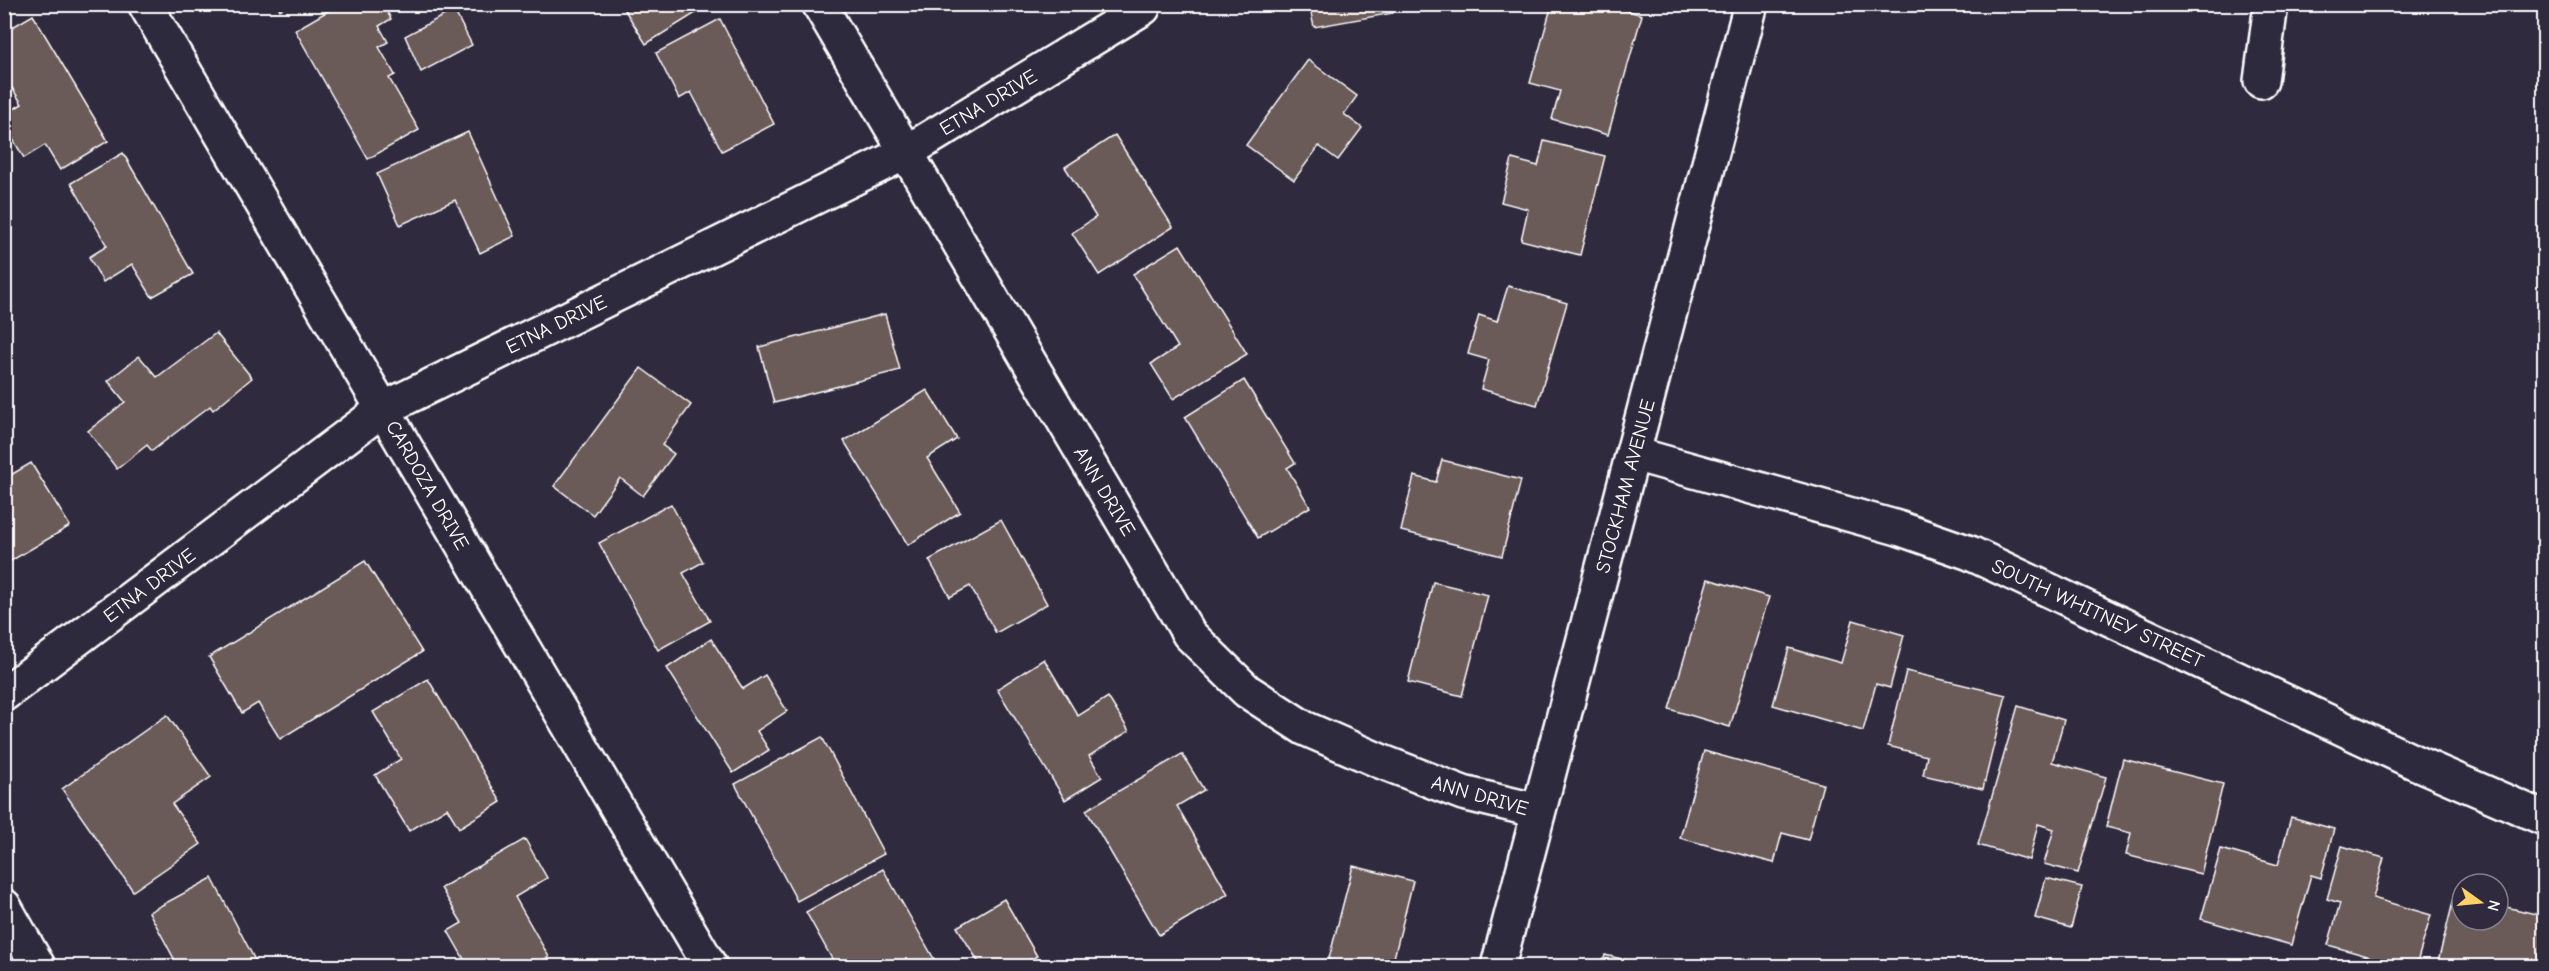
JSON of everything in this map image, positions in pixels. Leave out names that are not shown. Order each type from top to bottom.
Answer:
[{"type":"street","name":"CARDOZA DRIVE","points":[[145,4],[710,966]]},
{"type":"street","name":"ANN DRIVE","points":[[819,4],[1190,634],[1247,691],[1304,728],[1380,762],[1463,793],[1538,812]]},
{"type":"street","name":"STOCKHAM AVENUE","points":[[1498,966],[1751,4]]},
{"type":"street","points":[[2261,81],[2271,4]]},
{"type":"street","name":"ETNA DRIVE","points":[[4,694],[383,409],[905,153],[1143,8]]},
{"type":"street","name":"SOUTH WHITNEY STREET","points":[[1634,454],[1898,528],[1970,553],[2412,761],[2544,818]]},
{"type":"street","points":[[4,906],[38,966]]},
{"type":"building","points":[[277,4],[290,4],[280,10]]},
{"type":"building","points":[[340,4],[383,4],[391,19],[379,26],[388,42],[379,47],[395,75],[389,78],[419,130],[368,159],[295,30]]},
{"type":"building","points":[[621,4],[706,4],[707,6],[646,44]]},
{"type":"building","points":[[1309,4],[1391,4],[1393,13],[1314,27]]},
{"type":"building","points":[[1552,4],[1605,4],[1642,15],[1608,135],[1552,119],[1560,91],[1530,83]]},
{"type":"building","points":[[454,10],[472,45],[421,72],[405,36]]},
{"type":"building","points":[[33,15],[108,141],[60,170],[45,145],[24,158],[4,124],[4,115],[22,104],[4,75],[4,32]]},
{"type":"building","points":[[720,19],[774,124],[722,151],[691,92],[679,99],[656,53]]},
{"type":"building","points":[[1308,60],[1357,96],[1344,114],[1362,128],[1338,160],[1319,146],[1294,180],[1246,145]]},
{"type":"building","points":[[468,132],[515,236],[480,253],[455,200],[400,225],[377,174]]},
{"type":"building","points":[[1115,135],[1173,227],[1099,275],[1072,233],[1096,217],[1065,167]]},
{"type":"building","points":[[1544,141],[1605,156],[1580,255],[1521,240],[1528,209],[1501,202],[1512,159],[1538,166]]},
{"type":"building","points":[[123,153],[193,274],[152,297],[132,264],[103,282],[89,257],[107,246],[71,183]]},
{"type":"building","points":[[1180,245],[1247,354],[1173,399],[1151,364],[1178,347],[1133,274]]},
{"type":"building","points":[[1508,286],[1567,303],[1537,405],[1481,389],[1489,360],[1468,354],[1479,315],[1497,321]]},
{"type":"building","points":[[885,314],[900,370],[774,403],[759,347]]},
{"type":"building","points":[[216,333],[252,378],[213,410],[210,406],[152,451],[147,445],[117,469],[88,431],[125,402],[108,381],[139,356],[157,377]]},
{"type":"building","points":[[641,368],[691,405],[662,445],[674,454],[643,496],[620,478],[593,515],[554,486]]},
{"type":"building","points":[[1244,380],[1295,463],[1287,468],[1310,507],[1258,538],[1185,417]]},
{"type":"building","points":[[927,390],[957,439],[927,458],[960,512],[908,545],[844,441]]},
{"type":"building","points":[[1442,460],[1521,480],[1502,556],[1401,531],[1414,476],[1436,482]]},
{"type":"building","points":[[31,463],[70,526],[4,565],[4,479]]},
{"type":"building","points":[[671,504],[703,562],[683,573],[710,621],[658,650],[599,543]]},
{"type":"building","points":[[1001,520],[1047,604],[996,633],[970,586],[950,597],[929,560]]},
{"type":"building","points":[[365,561],[422,652],[280,739],[258,703],[242,713],[209,657]]},
{"type":"building","points":[[1708,579],[1769,597],[1730,727],[1669,709]]},
{"type":"building","points":[[1433,582],[1488,595],[1462,696],[1408,682]]},
{"type":"building","points":[[1853,620],[1904,635],[1890,688],[1876,684],[1863,731],[1773,705],[1789,648],[1841,663]]},
{"type":"building","points":[[711,639],[743,689],[765,675],[787,711],[757,731],[769,750],[733,773],[667,668]]},
{"type":"building","points":[[1044,659],[1078,716],[1108,697],[1129,731],[1089,756],[1102,777],[1065,800],[997,689]]},
{"type":"building","points":[[1906,671],[2006,695],[1983,789],[1923,775],[1927,756],[1888,746]]},
{"type":"building","points":[[428,679],[501,802],[459,828],[447,808],[409,831],[375,775],[401,759],[373,712]]},
{"type":"building","points":[[2018,706],[2064,720],[2052,762],[2106,777],[2078,873],[2044,864],[2054,829],[2038,824],[2029,860],[1978,845]]},
{"type":"building","points":[[167,715],[211,777],[172,804],[201,844],[133,891],[62,789]]},
{"type":"building","points":[[822,737],[884,854],[797,901],[735,784]]},
{"type":"building","points":[[1704,751],[1823,784],[1808,840],[1782,833],[1774,863],[1680,838]]},
{"type":"building","points":[[1182,754],[1204,790],[1177,806],[1228,894],[1159,935],[1086,810]]},
{"type":"building","points":[[2123,759],[2223,784],[2201,874],[2126,855],[2131,833],[2106,827]]},
{"type":"building","points":[[2291,817],[2334,829],[2321,878],[2311,875],[2291,945],[2201,919],[2221,849],[2278,865]]},
{"type":"building","points":[[525,839],[547,878],[515,897],[549,957],[533,966],[468,966],[448,931],[462,923],[441,888]]},
{"type":"building","points":[[2342,846],[2384,858],[2373,898],[2431,915],[2416,966],[2403,966],[2328,945],[2340,903],[2327,899]]},
{"type":"building","points":[[1353,866],[1413,881],[1392,966],[1327,966]]},
{"type":"building","points":[[883,869],[938,966],[836,966],[806,912]]},
{"type":"building","points":[[212,878],[258,966],[178,966],[149,912]]},
{"type":"building","points":[[2046,878],[2082,887],[2071,928],[2035,918]]},
{"type":"building","points":[[1004,899],[1037,956],[1019,966],[981,966],[957,927]]},
{"type":"building","points":[[2510,908],[2544,916],[2544,937],[2537,966],[2437,966],[2450,914],[2450,932],[2510,932]]},
{"type":"building","points":[[1605,955],[1651,966],[1602,966]]}]
